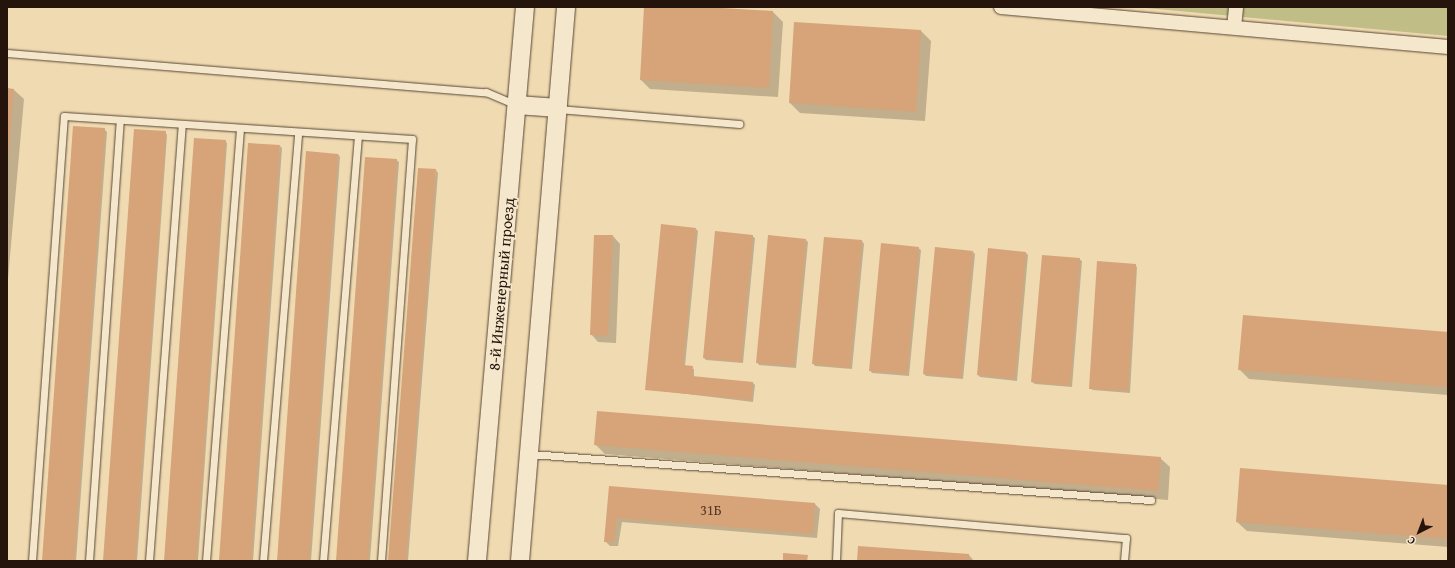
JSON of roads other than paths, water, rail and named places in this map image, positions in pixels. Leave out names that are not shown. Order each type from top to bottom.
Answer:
[{"type":"street","name":"8-й Инженерный проезд","points":[[477,561],[525,7]]},
{"type":"street","points":[[520,561],[566,7]]},
{"type":"street","points":[[1001,7],[1448,48]]},
{"type":"street","points":[[1236,7],[1241,28]]},
{"type":"street","points":[[517,105],[558,108]]},
{"type":"lane","points":[[7,54],[486,92],[517,105]]},
{"type":"lane","points":[[558,108],[739,124]]},
{"type":"lane","points":[[32,561],[64,116],[412,139],[381,561]]},
{"type":"lane","points":[[89,561],[120,120]]},
{"type":"lane","points":[[149,561],[182,124]]},
{"type":"lane","points":[[206,561],[240,128]]},
{"type":"lane","points":[[263,561],[298,132]]},
{"type":"lane","points":[[323,561],[358,136]]},
{"type":"lane","points":[[530,454],[1151,500]]},
{"type":"lane","points":[[836,561],[838,513],[1126,538],[1124,561]]}]
